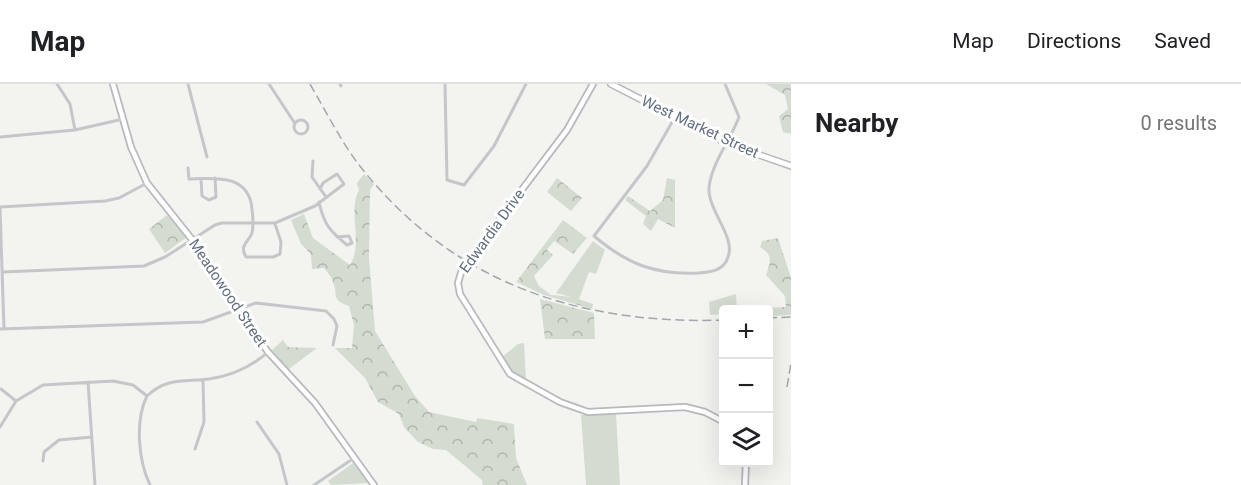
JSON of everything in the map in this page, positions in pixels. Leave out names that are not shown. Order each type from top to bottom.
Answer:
[{"type":"main road","name":"Meadowood Street","points":[[113,84],[130,147],[147,183],[193,239],[236,308],[268,352],[315,403],[375,485]]},
{"type":"main road","name":"Edwardia Drive","points":[[593,84],[567,130],[462,269],[458,283],[460,294],[507,371],[521,382],[560,402],[588,412],[685,407],[705,412],[719,420]]},
{"type":"main road","name":"West Market Street","points":[[611,84],[728,144],[791,166]]},
{"type":"main road","points":[[745,485],[746,467]]},
{"type":"street","points":[[57,84],[69,104],[75,130]]},
{"type":"street","points":[[188,84],[207,157]]},
{"type":"street","points":[[269,84],[294,122],[296,130],[304,135],[309,127],[307,123],[300,120],[294,122]]},
{"type":"street","points":[[444,84],[447,180],[464,185],[494,146],[526,84]]},
{"type":"street","points":[[675,117],[647,166],[594,236],[628,261],[657,272],[710,272],[722,267],[728,259],[730,247],[712,205],[710,187],[712,174],[739,117],[725,84]]},
{"type":"street","points":[[0,137],[75,130],[123,119]]},
{"type":"street","points":[[313,161],[312,177],[326,197]]},
{"type":"street","points":[[188,168],[189,179],[226,178],[245,190],[251,200],[253,224],[242,251],[246,257],[263,258],[280,254],[282,249],[275,223]]},
{"type":"street","points":[[3,272],[144,266],[165,257],[222,223],[275,223],[319,202],[344,184],[337,174],[323,183],[320,189]]},
{"type":"street","points":[[201,179],[202,196],[209,200],[216,197],[215,178]]},
{"type":"street","points":[[147,183],[119,198],[105,201],[0,207],[3,272],[2,329],[204,322],[218,318],[236,308],[256,303],[321,309],[331,314],[336,323],[333,345]]},
{"type":"street","points":[[319,202],[327,228],[337,237],[348,245],[352,243],[349,236],[337,237]]},
{"type":"street","points":[[150,485],[143,465],[140,421],[147,396],[168,382],[203,380],[241,371],[268,352]]},
{"type":"street","points":[[195,450],[204,422],[203,380]]},
{"type":"street","points":[[0,427],[16,401],[36,387],[88,382],[123,382],[147,396]]},
{"type":"street","points":[[88,382],[95,485]]},
{"type":"street","points":[[1,388],[16,401]]},
{"type":"street","points":[[257,422],[279,454],[287,485]]},
{"type":"street","points":[[43,461],[44,452],[59,440],[92,437]]},
{"type":"street","points":[[314,485],[354,458]]},
{"type":"green space","points":[[766,84],[791,84],[791,134],[783,132],[779,116],[788,109],[785,95]]},
{"type":"green space","points":[[364,174],[374,184],[370,190],[369,258],[375,331],[415,396],[429,412],[476,422],[477,418],[514,424],[516,458],[527,485],[483,485],[482,480],[446,450],[433,449],[418,442],[404,427],[399,414],[378,402],[365,378],[335,348],[352,348],[354,325],[349,306],[337,299],[335,287],[324,268],[312,269],[311,254],[301,244],[291,220],[304,214],[313,238],[350,265],[356,247],[354,208],[359,190],[357,183]]},
{"type":"green space","points":[[557,178],[582,198],[571,211],[547,192]]},
{"type":"green space","points":[[667,178],[675,180],[675,228],[658,219],[651,231],[643,224],[646,216],[625,200],[628,196],[650,211],[663,200]]},
{"type":"green space","points":[[167,215],[187,237],[165,253],[149,229]]},
{"type":"green space","points":[[563,220],[587,238],[573,254],[554,241],[547,250],[553,255],[534,276],[539,286],[551,295],[573,297],[593,304],[592,309],[544,295],[516,282]]},
{"type":"green space","points":[[778,238],[791,278],[791,315],[773,316],[773,308],[786,307],[785,296],[766,275],[770,259],[760,247],[762,241]]},
{"type":"green space","points":[[593,241],[605,250],[596,274],[589,272],[579,299],[556,293]]},
{"type":"green space","points":[[736,294],[737,305],[719,305],[719,314],[710,315],[709,302]]},
{"type":"green space","points":[[540,299],[594,313],[595,339],[545,339]]},
{"type":"green space","points":[[283,340],[288,347],[317,348],[289,369],[272,350]]},
{"type":"green space","points":[[524,343],[526,381],[509,369],[501,358],[518,344]]},
{"type":"green space","points":[[616,414],[620,485],[586,485],[581,415]]},
{"type":"green space","points":[[353,463],[369,483],[331,485],[328,481]]},
{"type":"railway","points":[[310,84],[341,139],[363,170],[399,209],[438,242],[480,269],[524,290],[571,305],[620,315],[671,320],[719,320]]},
{"type":"railway","points":[[773,318],[791,317]]},
{"type":"railway","points":[[787,387],[791,363]]}]
